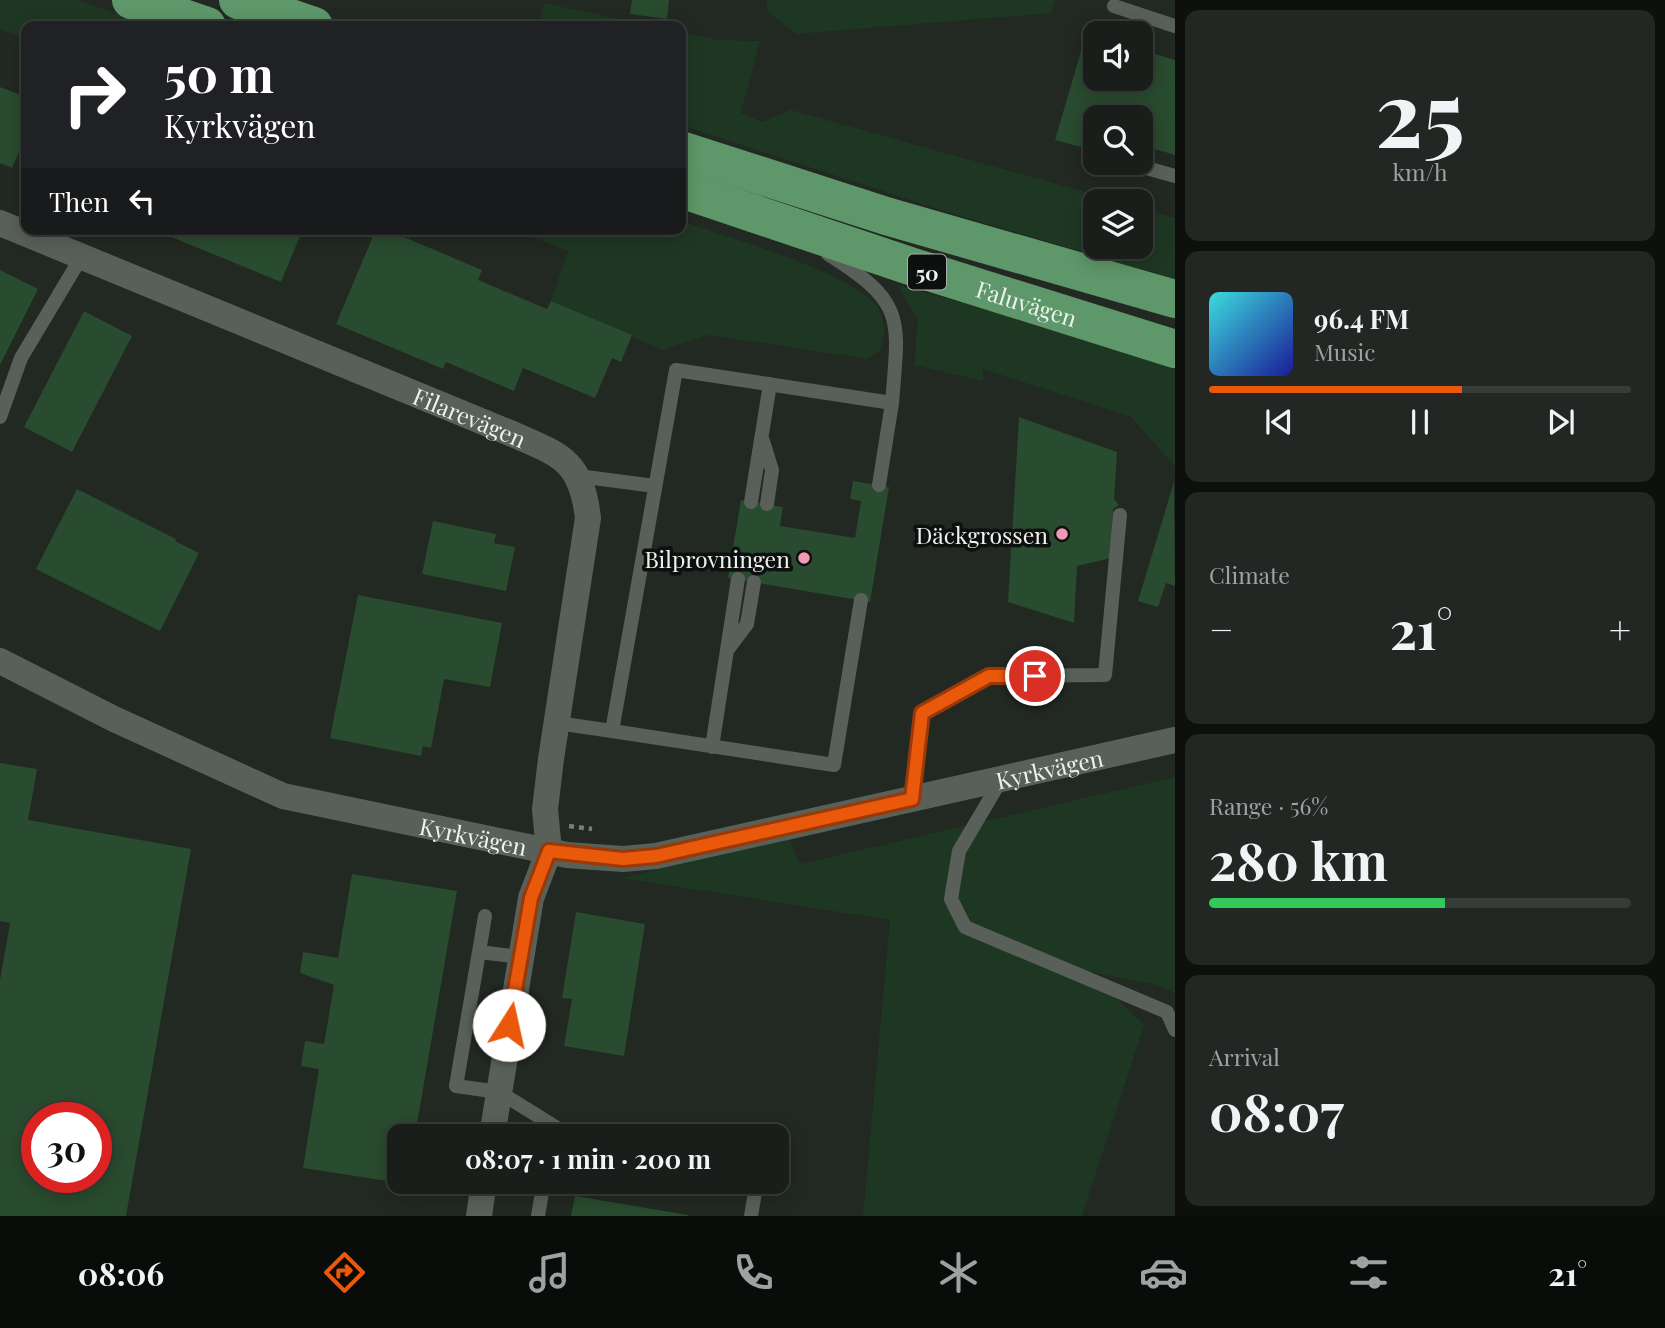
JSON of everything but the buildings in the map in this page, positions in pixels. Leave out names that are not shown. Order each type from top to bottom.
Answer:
[{"type":"highway","points":[[131,0],[192,21]]},
{"type":"highway","points":[[238,0],[299,21]]},
{"type":"highway","name":"Faluvägen","points":[[686,152],[886,216],[1175,299]]},
{"type":"highway","name":"Faluvägen","points":[[686,191],[1175,349]]},
{"type":"street","name":"Filarevägen","points":[[0,223],[21,231]]},
{"type":"street","name":"Filarevägen","points":[[30,235],[510,433],[553,452],[578,476]]},
{"type":"street","points":[[494,1124],[531,898],[549,851],[545,809],[588,518],[585,495],[578,476]]},
{"type":"street","name":"Kyrkvägen","points":[[0,661],[114,719],[283,796],[549,851],[623,859],[656,856],[1175,740]]},
{"type":"street","points":[[479,1216],[482,1194]]},
{"type":"lane","points":[[1114,6],[1175,26]]},
{"type":"lane","points":[[1153,170],[1175,176]]},
{"type":"lane","points":[[777,222],[858,273],[888,302],[898,335],[892,403],[879,485]]},
{"type":"lane","points":[[0,418],[21,358],[82,256]]},
{"type":"lane","points":[[612,731],[676,370],[892,403]]},
{"type":"lane","points":[[751,502],[770,384]]},
{"type":"lane","points":[[761,436],[772,470],[767,504]]},
{"type":"lane","points":[[578,476],[655,486]]},
{"type":"lane","points":[[912,799],[922,713],[989,676],[1105,675],[1121,515]]},
{"type":"lane","points":[[712,747],[738,579]]},
{"type":"lane","points":[[727,650],[747,624],[754,582]]},
{"type":"lane","points":[[557,723],[834,765],[861,600]]},
{"type":"lane","points":[[1002,779],[960,851],[951,900],[965,927],[1167,1012],[1175,1030]]},
{"type":"lane","points":[[485,916],[456,1086],[499,1092],[542,1124]]},
{"type":"lane","points":[[479,952],[520,957]]},
{"type":"lane","points":[[538,1216],[542,1194]]},
{"type":"lane","points":[[751,1216],[755,1194]]},
{"type":"green space","points":[[0,0],[78,0],[137,21],[21,21],[21,37],[0,29]]},
{"type":"green space","points":[[767,0],[1055,0],[1051,13],[796,34],[767,11]]},
{"type":"green space","points":[[544,3],[629,21],[540,21]]},
{"type":"green space","points":[[686,33],[718,40],[760,41],[741,113],[762,122],[791,110],[1083,191],[1083,252],[947,212],[686,127]]},
{"type":"green space","points":[[1153,212],[1175,218],[1175,279],[1107,259],[1153,259]]},
{"type":"green space","points":[[686,223],[819,270],[867,296],[879,310],[883,320],[884,335],[880,351],[867,359],[709,335],[662,350],[551,301],[568,251],[528,235],[686,235]]},
{"type":"green space","points":[[897,285],[1175,361],[1175,467],[1131,417],[983,369],[983,381],[914,365],[918,319]]},
{"type":"green space","points":[[1175,777],[1175,993],[1157,985],[1090,972],[1144,1025],[1082,1216],[863,1216],[890,920],[622,878],[789,838],[800,864]]},
{"type":"place","name":"Däckgrossen","points":[[1062,534]]},
{"type":"place","name":"Bilprovningen","points":[[804,558]]},
{"type":"route","points":[[509,1025],[531,898],[549,851],[623,859],[656,856],[912,799],[922,713],[989,676],[1035,676]]}]
